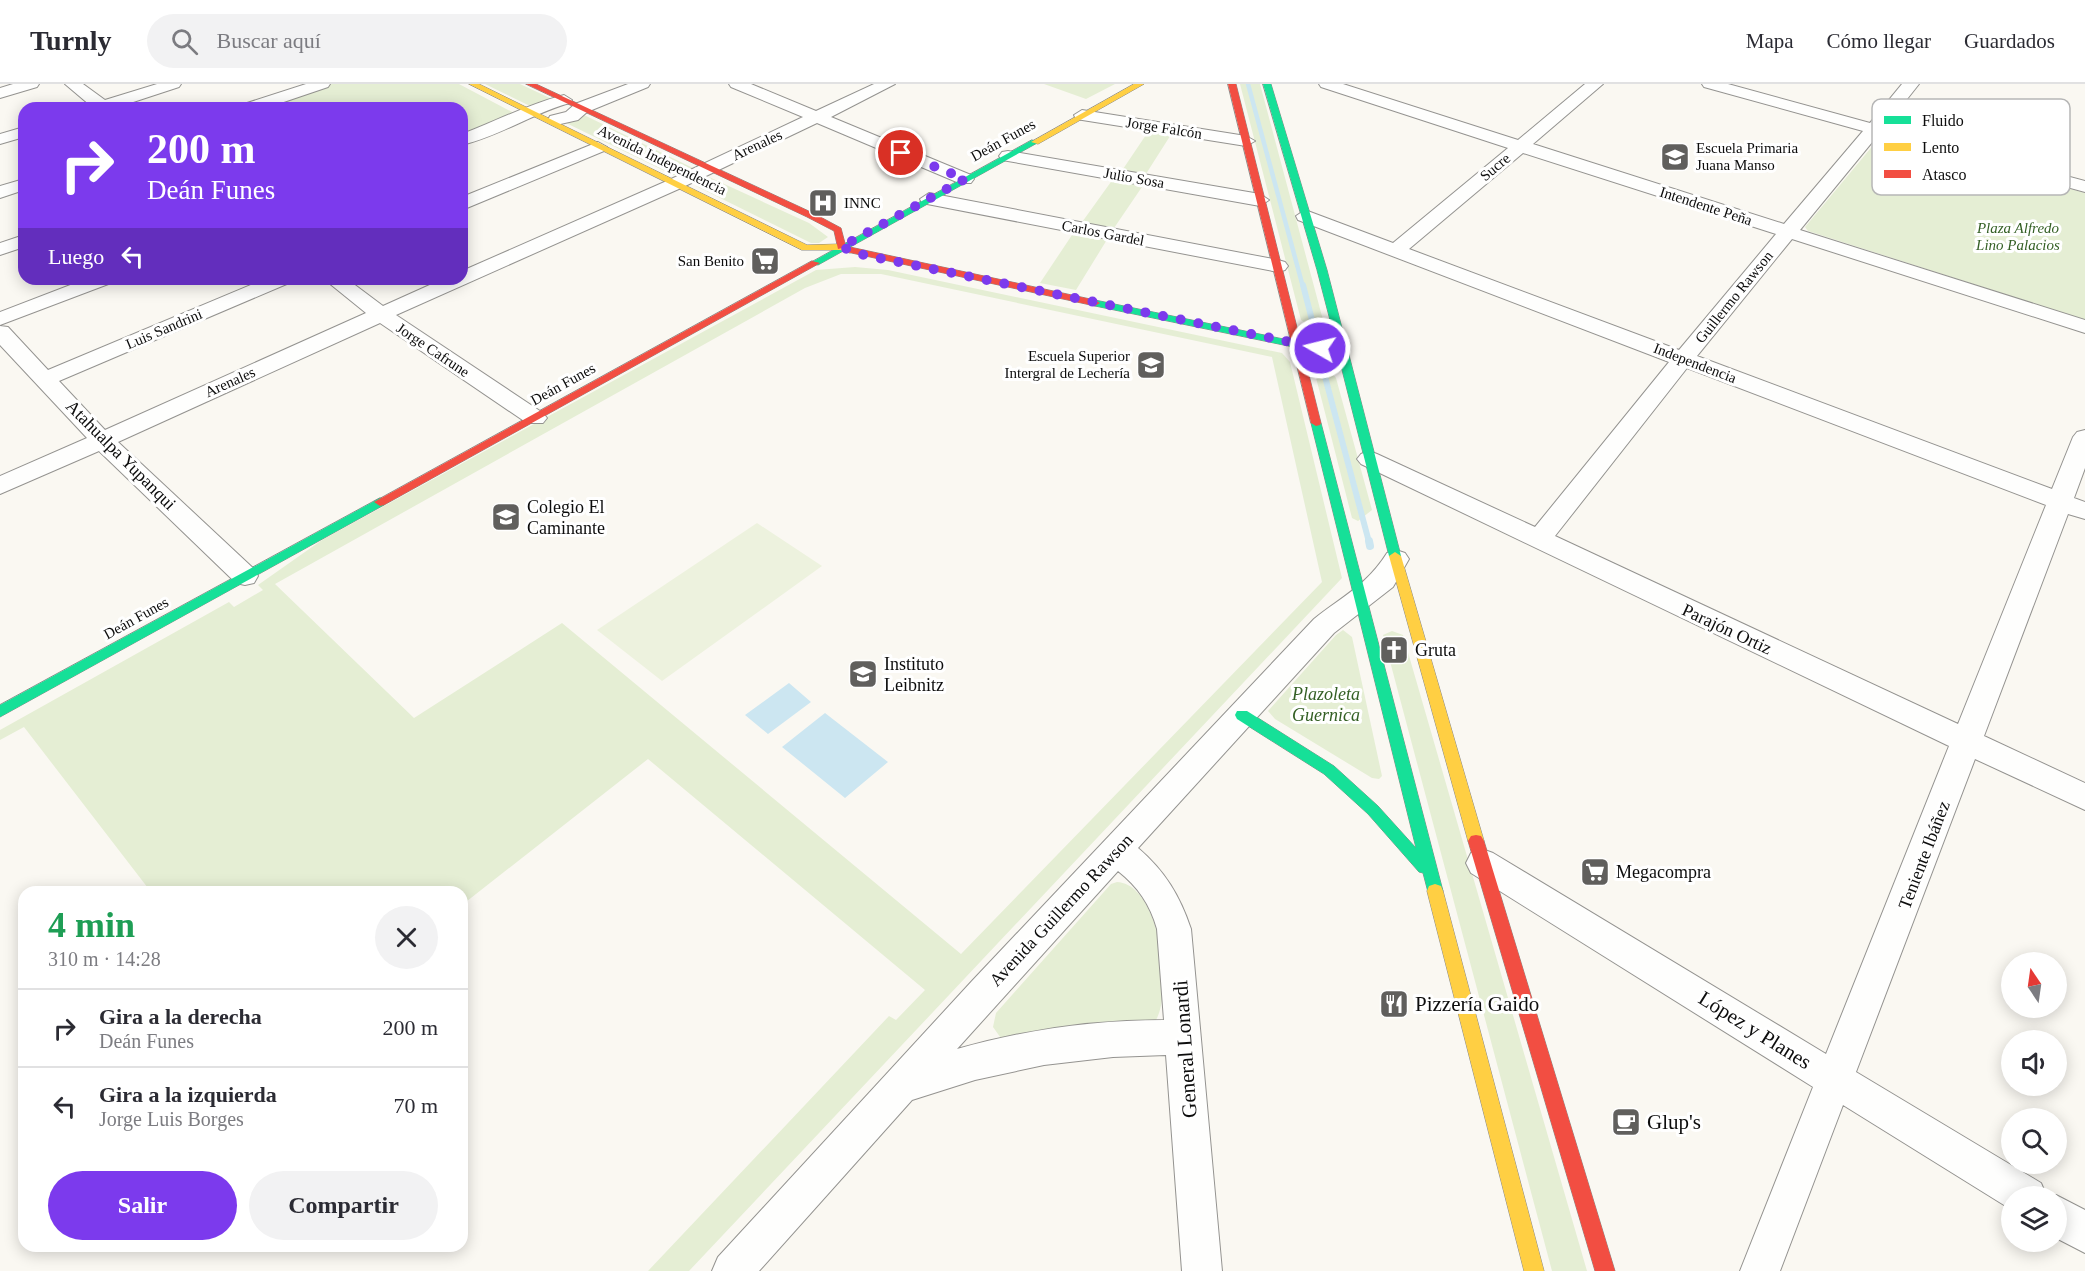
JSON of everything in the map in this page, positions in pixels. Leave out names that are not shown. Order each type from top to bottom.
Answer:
[{"type":"main road","name":"Avenida Independencia","points":[[473,84],[805,248],[841,247],[864,255],[1298,345]]},
{"type":"main road","name":"Avenida Independencia","points":[[530,84],[838,230],[841,247]]},
{"type":"main road","name":"Deán Funes","points":[[0,712],[1140,84]]},
{"type":"main road","points":[[1232,84],[1359,599],[1534,1271]]},
{"type":"main road","points":[[1268,84],[1322,270],[1369,459],[1482,863],[1605,1271]]},
{"type":"main road","points":[[1298,345],[1341,351]]},
{"type":"main road","points":[[1242,715],[1295,746],[1339,777],[1387,824],[1430,875]]},
{"type":"street","points":[[0,93],[31,84]]},
{"type":"street","points":[[73,84],[94,102]]},
{"type":"street","points":[[119,102],[174,84]]},
{"type":"street","points":[[278,102],[322,84]]},
{"type":"street","points":[[548,121],[572,116],[581,108],[642,84]]},
{"type":"street","points":[[737,84],[965,179]]},
{"type":"street","name":"Arenales","points":[[468,276],[675,184],[887,84]]},
{"type":"street","name":"Intendente Peña","points":[[1327,84],[2085,327]]},
{"type":"street","name":"Sucre","points":[[1396,250],[1595,84]]},
{"type":"street","points":[[1710,84],[1872,128]]},
{"type":"street","name":"Guillermo Rawson","points":[[1899,99],[1911,84]]},
{"type":"street","points":[[468,138],[532,113],[544,105],[564,100]]},
{"type":"street","name":"Jorge Falcón","points":[[1082,116],[1245,141]]},
{"type":"street","name":"Guillermo Rawson","points":[[1538,540],[1787,232],[1872,133]]},
{"type":"street","points":[[0,139],[18,134]]},
{"type":"street","points":[[468,201],[598,147]]},
{"type":"street","name":"Julio Sosa","points":[[1008,156],[1260,200]]},
{"type":"street","points":[[2070,183],[2085,187]]},
{"type":"street","points":[[0,192],[18,186]]},
{"type":"street","name":"Carlos Gardel","points":[[929,199],[1278,266]]},
{"type":"street","name":"Independencia","points":[[1305,216],[2085,511]]},
{"type":"street","points":[[0,249],[18,243]]},
{"type":"street","points":[[0,320],[89,285]]},
{"type":"street","name":"Luis Sandrini","points":[[45,379],[268,285]]},
{"type":"street","name":"Jorge Cafrune","points":[[342,285],[380,314],[535,418]]},
{"type":"street","name":"Arenales","points":[[0,486],[447,285]]},
{"type":"street","name":"Atahualpa Yupanqui","points":[[0,332],[102,440],[245,576]]},
{"type":"street","name":"Teniente Ibáñez","points":[[1760,1271],[2085,437]]},
{"type":"street","name":"Parajón Ortiz","points":[[1369,459],[2085,797]]},
{"type":"street","name":"Avenida Guillermo Rawson","points":[[732,1271],[1324,626],[1359,599],[1380,587],[1392,571],[1396,559]]},
{"type":"street","name":"General Lonardi","points":[[1116,850],[1144,871],[1160,890],[1168,909],[1179,959],[1202,1271]]},
{"type":"street","name":"López y Planes","points":[[1482,863],[2009,1186]]},
{"type":"street","points":[[904,1084],[990,1056],[1032,1048],[1103,1038],[1184,1038]]},
{"type":"street","points":[[2067,1222],[2085,1233]]},
{"type":"green space","points":[[330,84],[459,84],[514,113],[468,133],[468,102],[283,102]]},
{"type":"green space","points":[[485,84],[520,84],[552,99],[532,107]]},
{"type":"green space","points":[[1044,84],[1115,84],[1086,99]]},
{"type":"green space","points":[[1240,84],[1260,84],[1323,320],[1319,325],[1308,325],[1301,320]]},
{"type":"green space","points":[[584,115],[693,168],[681,175],[673,175],[564,122]]},
{"type":"green space","points":[[1150,129],[1172,133],[1144,177],[1121,172]]},
{"type":"green space","name":"Plaza Alfredo Lino Palacios","points":[[1872,147],[1872,195],[2070,195],[2070,189],[2085,193],[2085,320],[1808,231],[1805,227]]},
{"type":"green space","points":[[709,177],[809,223],[828,237],[819,243],[811,243],[696,186],[696,181]]},
{"type":"green space","points":[[1113,179],[1144,184],[1112,231],[1080,225]]},
{"type":"green space","points":[[1074,232],[1108,238],[1076,290],[1040,283]]},
{"type":"green space","points":[[855,267],[888,270],[1282,353],[1290,362],[1342,578],[689,1271],[648,1271],[889,1016],[896,1020],[925,990],[648,759],[468,900],[468,886],[146,886],[24,727],[0,740],[0,730],[229,602],[234,607],[263,590],[258,585],[322,540],[816,270]],"holes":[[[841,274],[881,274],[1272,357],[1322,582],[961,954],[562,623],[414,718],[275,584],[805,288]]]},
{"type":"green space","points":[[1312,362],[1324,363],[1336,378],[1372,510],[1358,521],[1352,518]]},
{"type":"green space","points":[[757,523],[822,566],[662,681],[597,630]]},
{"type":"green space","name":"Plazoleta Guernica","points":[[1343,630],[1352,637],[1382,776],[1379,779],[1372,778],[1275,719],[1268,711]]},
{"type":"green space","points":[[1392,631],[1403,635],[1587,1271],[1552,1271],[1383,635]]},
{"type":"green space","points":[[1117,882],[1132,887],[1144,900],[1153,919],[1159,941],[1163,986],[1161,1006],[1156,1020],[1003,1041],[993,1027],[996,1013],[1111,884]]},
{"type":"water","points":[[789,683],[811,702],[768,734],[745,715]]},
{"type":"water","points":[[825,713],[888,762],[845,798],[782,747]]},
{"type":"waterway","points":[[1248,84],[1303,287]]},
{"type":"waterway","points":[[1303,285],[1312,320]]},
{"type":"waterway","points":[[1324,373],[1369,542]]},
{"type":"waterway","points":[[1369,541],[1370,546]]},
{"type":"traffic: fast","points":[[1267,84],[1322,270],[1395,556]]},
{"type":"traffic: fast","points":[[815,263],[1035,142]]},
{"type":"traffic: fast","points":[[1095,303],[1298,345],[1341,351]]},
{"type":"traffic: fast","points":[[1316,423],[1435,891]]},
{"type":"traffic: fast","points":[[0,712],[380,502]]},
{"type":"traffic: fast","points":[[1242,715],[1329,770],[1373,810],[1424,867]]},
{"type":"traffic: slow","points":[[473,84],[805,248],[841,247],[850,250]]},
{"type":"traffic: slow","points":[[1035,142],[1140,84]]},
{"type":"traffic: slow","points":[[1395,556],[1476,841]]},
{"type":"traffic: slow","points":[[1435,891],[1534,1271]]},
{"type":"traffic: jam","points":[[530,84],[810,215],[838,230],[841,247]]},
{"type":"traffic: jam","points":[[1232,84],[1316,423]]},
{"type":"traffic: jam","points":[[850,250],[1095,303]]},
{"type":"traffic: jam","points":[[380,502],[815,263]]},
{"type":"traffic: jam","points":[[1476,841],[1605,1271]]},
{"type":"place","name":"Escuela Primaria Juana Manso","points":[[1675,157]]},
{"type":"place","name":"INNC","points":[[823,203]]},
{"type":"place","name":"San Benito","points":[[765,261]]},
{"type":"place","name":"Escuela Superior Intergral de Lechería","points":[[1151,365]]},
{"type":"place","name":"Colegio El Caminante","points":[[506,517]]},
{"type":"place","name":"Gruta","points":[[1394,650]]},
{"type":"place","name":"Instituto Leibnitz","points":[[863,674]]},
{"type":"place","name":"Megacompra","points":[[1595,872]]},
{"type":"place","name":"Pizzería Gaido","points":[[1394,1004]]},
{"type":"place","name":"Glup's","points":[[1626,1122]]},
{"type":"route","points":[[901,153],[965,179],[841,247],[864,255],[1320,348]]}]
